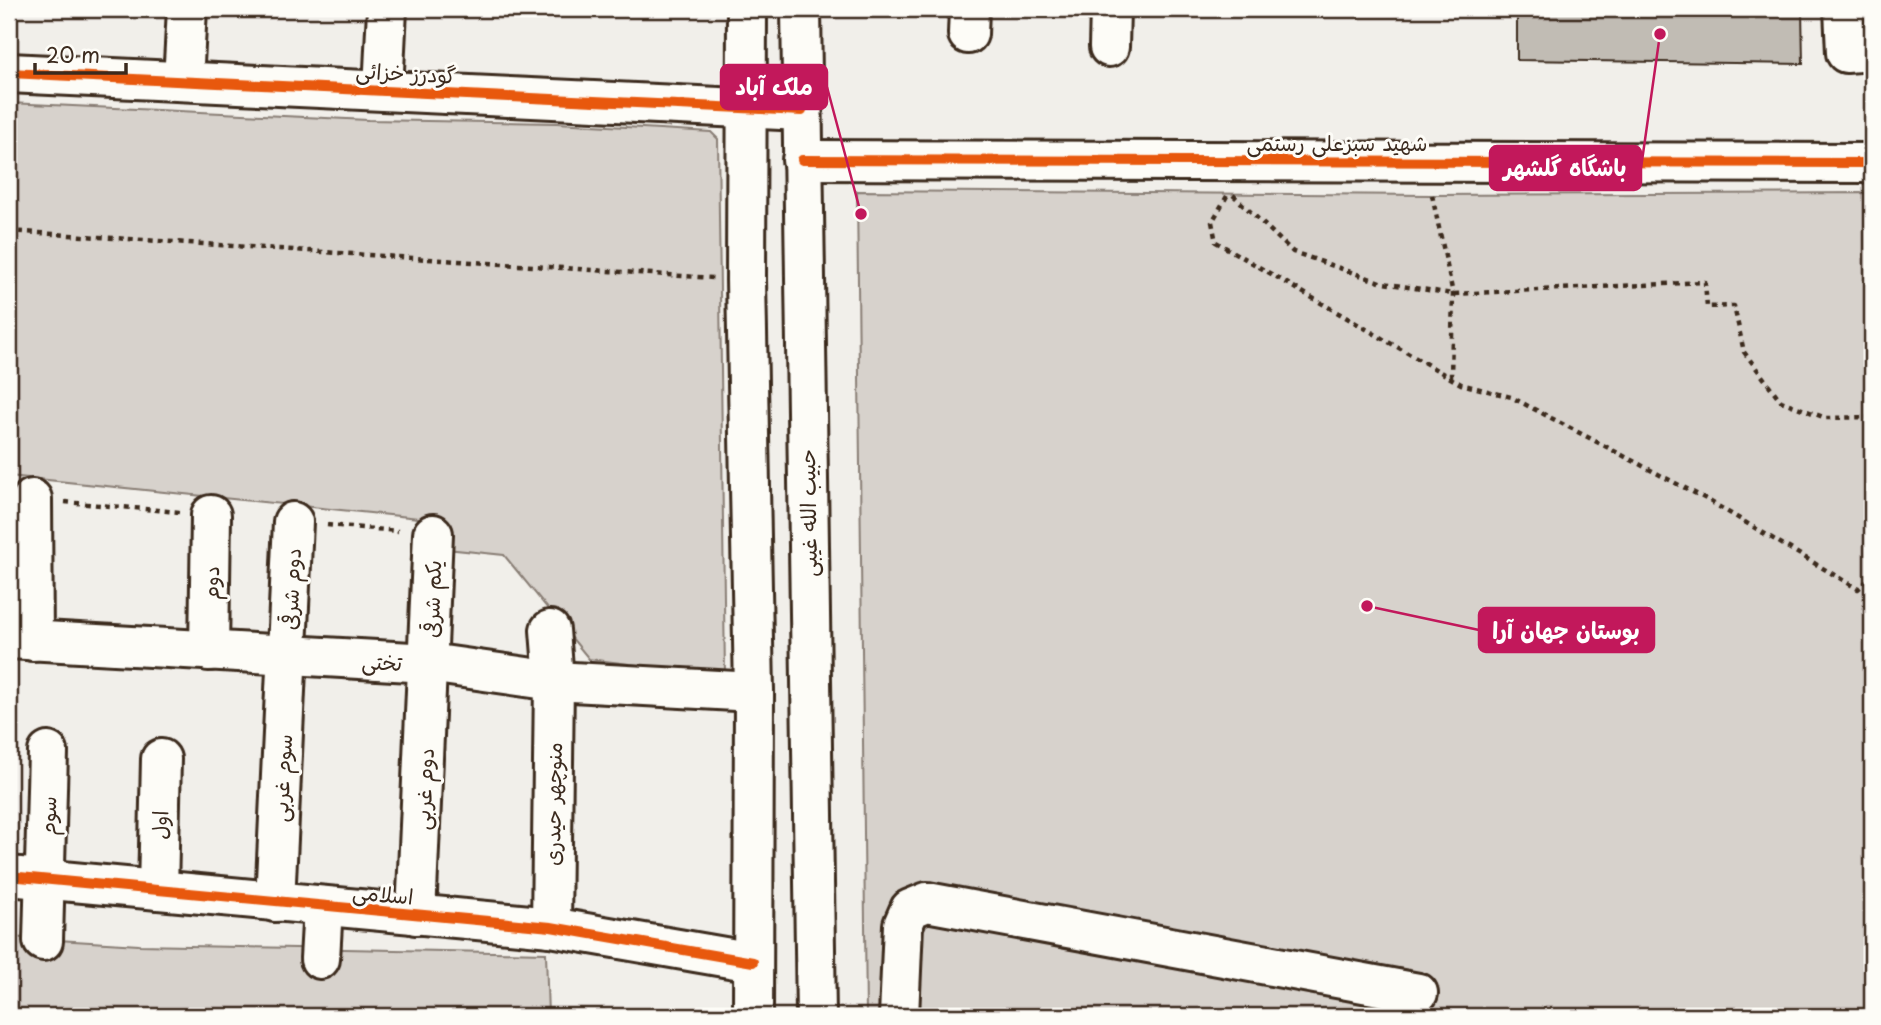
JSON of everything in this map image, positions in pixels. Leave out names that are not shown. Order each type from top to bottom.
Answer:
[{"type":"street","points":[[183,81],[187,9]]},
{"type":"street","points":[[383,90],[387,9]]},
{"type":"street","points":[[747,9],[746,280],[754,692],[753,1016]]},
{"type":"street","name":"حبیب الله غیبی","points":[[801,9],[816,1016]]},
{"type":"street","points":[[1109,47],[1110,9]]},
{"type":"street","points":[[1844,9],[1846,52],[1872,51]]},
{"type":"street","name":"گودرز خزائی","points":[[9,72],[802,111]]},
{"type":"street","name":"شهید سبزعلی رستمی","points":[[802,160],[1872,163]]},
{"type":"street","points":[[21,640],[32,499]]},
{"type":"street","name":"دوم","points":[[209,651],[211,515]]},
{"type":"street","name":"دوم شرقی","points":[[286,655],[293,522]]},
{"type":"street","name":"یکم شرقی","points":[[429,663],[433,534]]},
{"type":"street","points":[[550,631],[554,681]]},
{"type":"street","name":"تختی","points":[[21,640],[429,663],[554,681],[754,692]]},
{"type":"street","name":"سوم غربی","points":[[275,902],[286,655]]},
{"type":"street","name":"دوم غربی","points":[[416,915],[429,663]]},
{"type":"street","name":"منوچهر حیدری","points":[[551,927],[554,681]]},
{"type":"street","name":"سوم","points":[[27,878],[48,752]]},
{"type":"street","name":"اول","points":[[158,890],[161,759]]},
{"type":"street","points":[[27,878],[43,941]]},
{"type":"street","name":"اسلامی","points":[[27,878],[551,927],[753,962]]},
{"type":"street","points":[[899,1016],[903,925],[910,909],[927,902],[1418,993]]},
{"type":"street","points":[[320,959],[323,906]]},
{"type":"path","points":[[1872,417],[1826,418],[1782,401],[1744,352],[1734,306],[1707,307],[1704,282],[1453,294],[1383,283],[1293,252],[1229,192],[1212,222],[1216,242],[1461,383],[1511,397],[1706,499],[1858,589],[1872,577]]},
{"type":"path","points":[[1432,195],[1453,294],[1451,377]]},
{"type":"path","points":[[9,231],[746,280]]},
{"type":"shaded area","points":[[9,103],[368,120],[557,123],[711,132],[718,139],[725,676],[589,659],[504,555],[437,548],[438,520],[9,476]]},
{"type":"shaded area","points":[[857,191],[1432,195],[1872,193],[1872,1016],[866,1016]]},
{"type":"shaded area","points":[[9,937],[139,945],[546,953],[548,1016],[9,1016]]},
{"type":"building","points":[[1517,9],[1802,9],[1803,64],[1517,60]]},
{"type":"cycle path","points":[[9,73],[802,111]]},
{"type":"cycle path","points":[[802,160],[1872,163]]},
{"type":"cycle path","points":[[9,876],[551,927],[753,962]]},
{"type":"place","name":"باشگاه گلشهر","points":[[1660,34]]},
{"type":"place","name":"ملک آباد","points":[[861,214]]},
{"type":"place","name":"بوستان جهان آرا","points":[[1367,606]]}]
